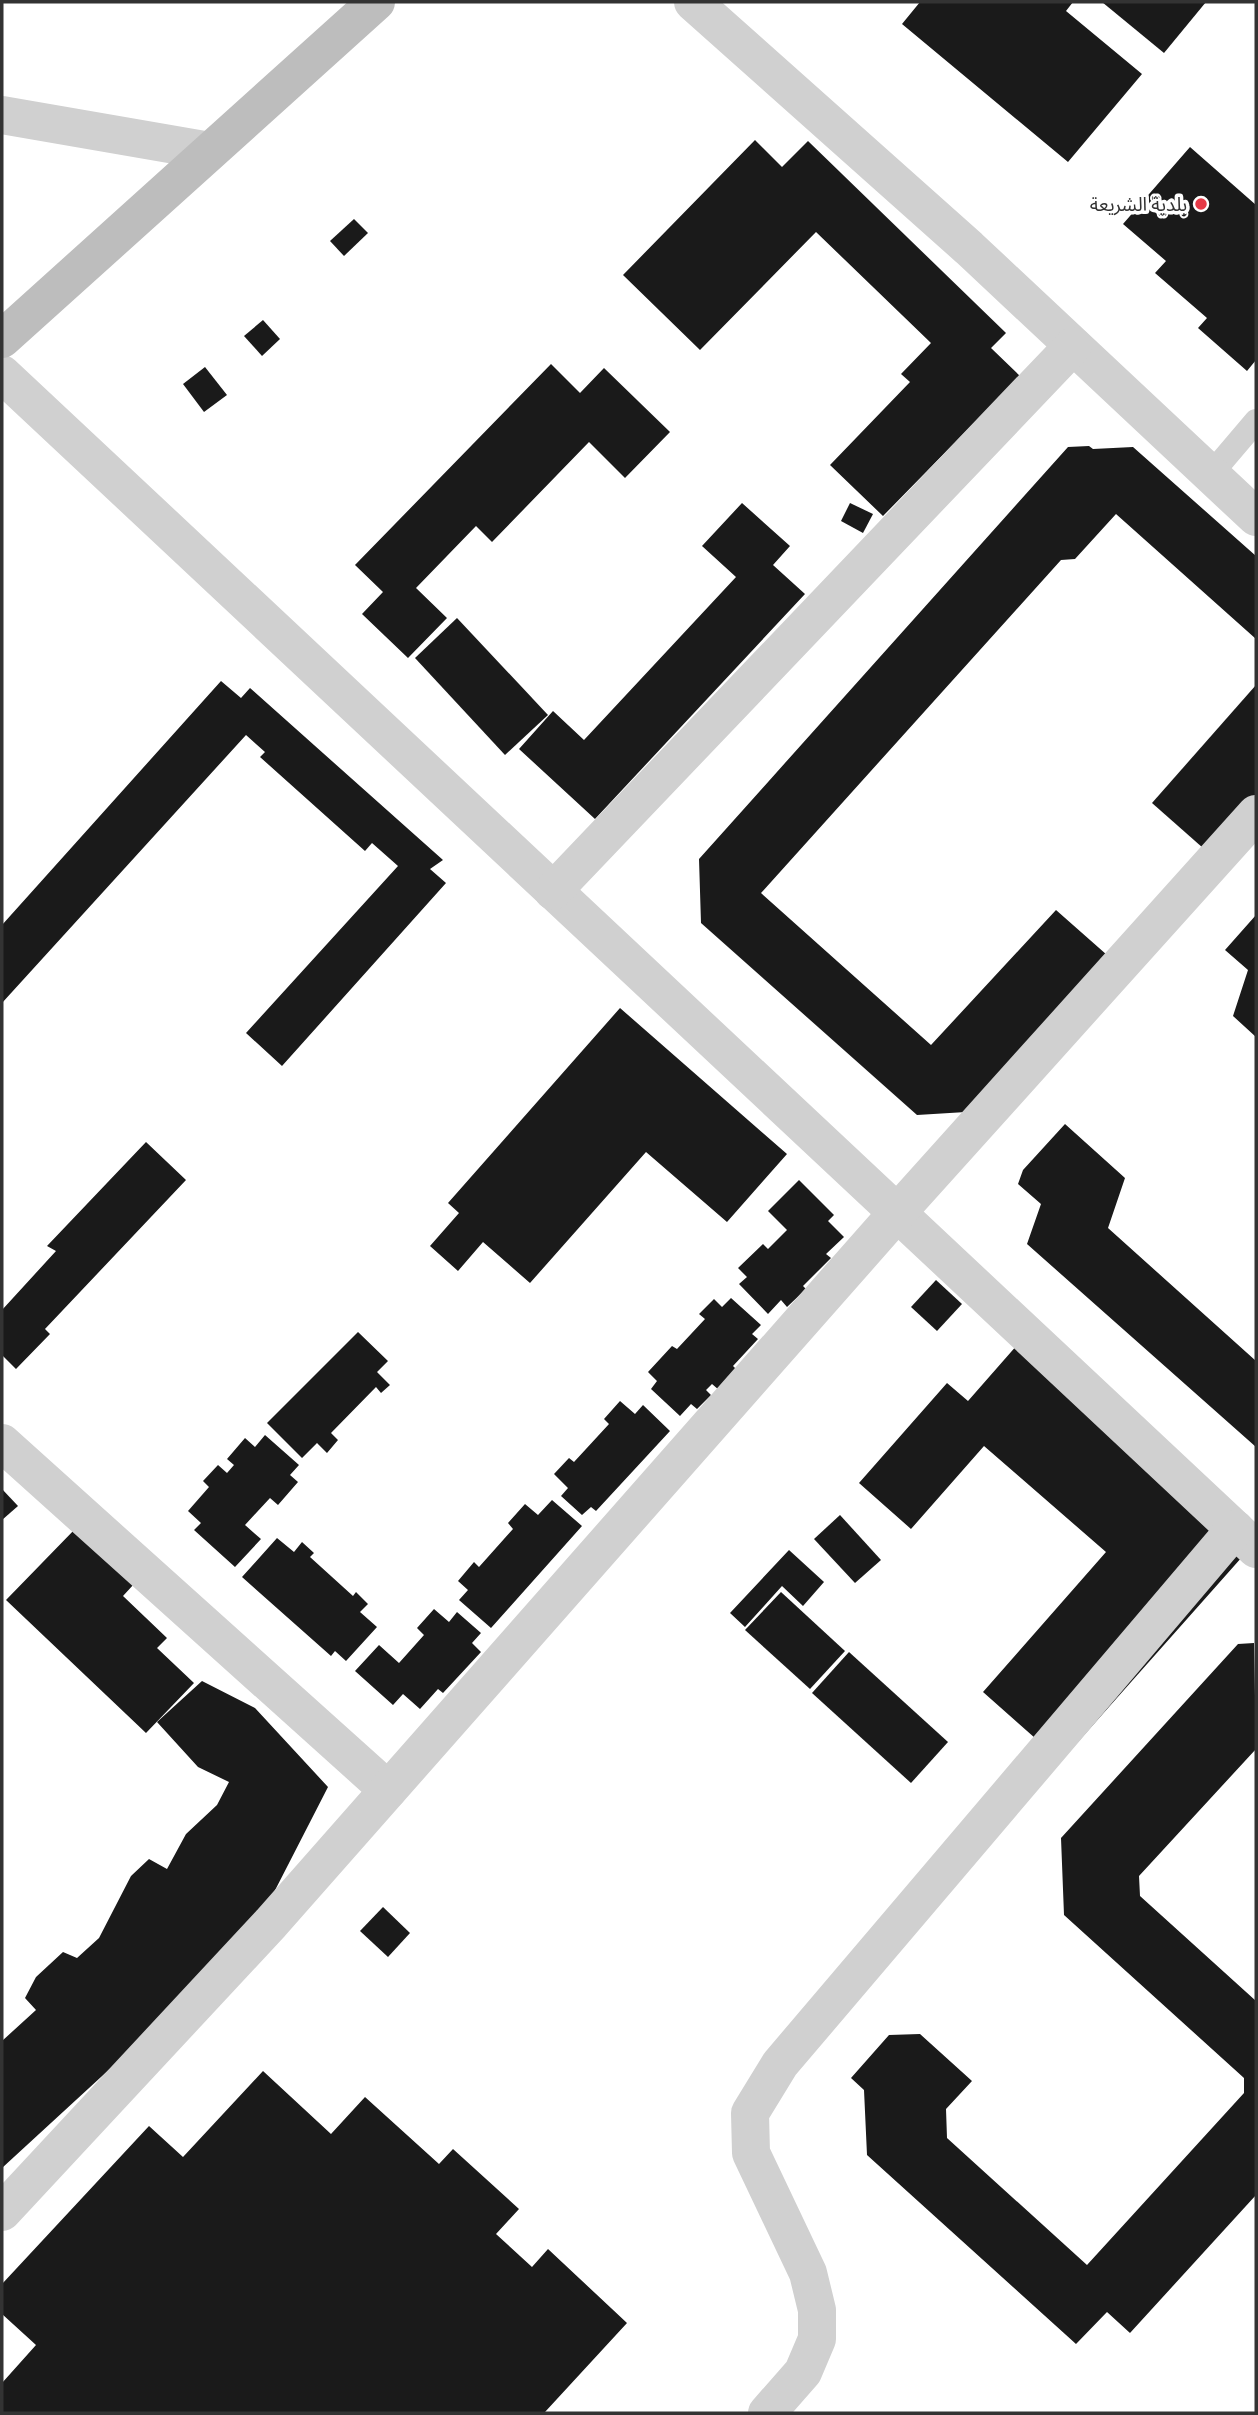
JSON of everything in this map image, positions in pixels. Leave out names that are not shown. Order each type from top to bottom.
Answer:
[{"type":"main road","points":[[2,339],[376,2]]},
{"type":"street","points":[[693,2],[969,248],[1256,517]]},
{"type":"street","points":[[2,115],[210,151]]},
{"type":"street","points":[[554,891],[1073,346]]},
{"type":"street","points":[[2,374],[1246,1539],[780,2064],[750,2113],[751,2152],[808,2273],[817,2310],[817,2339],[803,2372],[767,2413]]},
{"type":"street","points":[[2,2212],[271,1923],[897,1213],[1256,814]]},
{"type":"street","points":[[2,1443],[387,1790]]},
{"type":"lane","points":[[1211,474],[1256,421]]},
{"type":"building","points":[[920,2],[1073,2],[1066,11],[1142,74],[1068,162],[902,24]]},
{"type":"building","points":[[1102,2],[1206,2],[1164,53]]},
{"type":"building","points":[[755,140],[782,167],[808,141],[1006,333],[991,348],[1020,376],[883,516],[830,465],[910,382],[901,374],[931,343],[816,232],[700,350],[623,275]]},
{"type":"building","points":[[1190,147],[1256,205],[1256,360],[1247,371],[1198,328],[1207,318],[1155,273],[1166,261],[1123,224]]},
{"type":"building","points":[[354,219],[368,233],[344,256],[330,241]]},
{"type":"building","points":[[263,320],[280,339],[262,356],[244,336]]},
{"type":"building","points":[[551,364],[580,393],[604,368],[670,432],[625,478],[589,442],[492,542],[476,526],[416,588],[447,618],[408,658],[362,614],[383,592],[355,565]]},
{"type":"building","points":[[205,367],[227,395],[204,412],[183,384]]},
{"type":"building","points":[[1089,446],[1093,449],[1133,447],[1256,556],[1256,639],[1116,514],[1075,559],[1061,560],[761,893],[931,1045],[1056,910],[1107,955],[966,1112],[917,1115],[701,923],[699,859],[1068,447]]},
{"type":"building","points":[[742,503],[790,546],[773,565],[805,594],[595,819],[519,749],[553,711],[584,740],[736,577],[702,546]]},
{"type":"building","points":[[850,503],[873,514],[863,533],[841,521]]},
{"type":"building","points":[[457,618],[548,715],[505,755],[415,658]]},
{"type":"building","points":[[221,681],[241,698],[250,688],[443,860],[430,869],[446,883],[282,1066],[246,1033],[398,866],[372,843],[365,851],[260,757],[265,752],[246,735],[2,1003],[2,925]]},
{"type":"building","points":[[1256,685],[1256,807],[1203,848],[1152,803]]},
{"type":"building","points":[[1256,915],[1256,1037],[1233,1016],[1248,970],[1225,950]]},
{"type":"building","points":[[620,1008],[787,1154],[727,1222],[646,1152],[530,1283],[483,1242],[458,1271],[430,1246],[459,1213],[448,1203]]},
{"type":"building","points":[[1065,1124],[1125,1178],[1108,1228],[1256,1361],[1256,1447],[1027,1244],[1041,1204],[1018,1184],[1023,1170]]},
{"type":"building","points":[[146,1142],[186,1180],[45,1329],[50,1334],[16,1369],[2,1355],[2,1310],[56,1251],[47,1246]]},
{"type":"building","points":[[799,1180],[834,1215],[828,1221],[844,1237],[826,1254],[831,1258],[803,1286],[806,1289],[787,1307],[781,1300],[768,1314],[739,1284],[747,1277],[738,1268],[763,1244],[768,1249],[787,1230],[768,1211]]},
{"type":"building","points":[[936,1280],[962,1304],[937,1331],[911,1307]]},
{"type":"building","points":[[731,1298],[761,1325],[752,1334],[758,1339],[733,1366],[737,1370],[719,1390],[712,1384],[706,1390],[711,1395],[697,1409],[691,1404],[680,1416],[651,1389],[657,1381],[648,1372],[672,1346],[677,1349],[705,1319],[699,1314],[714,1299],[722,1307]]},
{"type":"building","points":[[358,1332],[388,1361],[377,1372],[390,1385],[381,1393],[376,1387],[331,1433],[338,1440],[327,1453],[317,1443],[302,1458],[267,1423]]},
{"type":"building","points":[[1018,1344],[1250,1548],[1061,1761],[983,1692],[1106,1552],[984,1446],[911,1529],[859,1483],[947,1383],[968,1401]]},
{"type":"building","points":[[620,1401],[635,1414],[643,1405],[670,1431],[596,1511],[591,1507],[582,1515],[561,1496],[568,1488],[554,1474],[569,1458],[574,1462],[609,1424],[604,1419]]},
{"type":"building","points":[[265,1435],[299,1465],[290,1475],[298,1482],[278,1505],[270,1498],[245,1525],[261,1539],[235,1567],[194,1530],[201,1523],[188,1511],[209,1487],[203,1481],[218,1465],[227,1473],[234,1465],[227,1459],[245,1438],[255,1447]]},
{"type":"building","points":[[2,1489],[18,1506],[2,1520]]},
{"type":"building","points":[[552,1500],[582,1526],[491,1628],[459,1600],[468,1590],[458,1581],[474,1562],[479,1567],[513,1529],[508,1523],[525,1504],[538,1515]]},
{"type":"building","points":[[840,1515],[881,1560],[855,1583],[814,1539]]},
{"type":"building","points":[[76,1528],[134,1584],[123,1596],[167,1638],[157,1648],[194,1683],[146,1733],[6,1600]]},
{"type":"building","points":[[277,1538],[294,1552],[302,1542],[314,1553],[310,1557],[353,1596],[356,1592],[368,1604],[360,1612],[377,1627],[346,1661],[335,1651],[331,1656],[242,1577]]},
{"type":"building","points":[[789,1550],[824,1582],[803,1606],[782,1586],[745,1627],[730,1613]]},
{"type":"building","points":[[781,1592],[845,1651],[810,1689],[745,1630]]},
{"type":"building","points":[[434,1609],[449,1622],[457,1612],[481,1633],[472,1643],[481,1652],[443,1693],[438,1689],[420,1709],[403,1694],[393,1705],[355,1671],[379,1645],[399,1663],[424,1635],[417,1628]]},
{"type":"building","points":[[1254,1643],[1256,1749],[1139,1876],[1140,1896],[1256,2001],[1256,2195],[1130,2333],[1107,2312],[1076,2344],[867,2155],[864,2090],[851,2078],[889,2035],[920,2034],[972,2081],[946,2109],[947,2138],[1087,2265],[1244,2093],[1244,2078],[1064,1915],[1061,1838],[1238,1644]]},
{"type":"building","points":[[849,1652],[948,1742],[911,1783],[812,1693]]},
{"type":"building","points":[[202,1681],[255,1708],[328,1787],[249,1941],[2,2168],[2,2041],[36,2010],[25,1998],[36,1977],[63,1952],[77,1958],[99,1938],[131,1876],[149,1859],[167,1869],[186,1834],[217,1805],[229,1782],[198,1767],[157,1722]]},
{"type":"building","points":[[383,1907],[410,1933],[388,1957],[360,1931]]},
{"type":"building","points":[[263,2071],[331,2134],[365,2097],[439,2164],[453,2149],[519,2209],[496,2234],[532,2267],[548,2249],[627,2323],[546,2413],[2,2413],[2,2383],[36,2345],[2,2314],[2,2284],[149,2126],[183,2157]]},
{"type":"place","name":"بلدية الشريعة","points":[[1201,204]]}]
